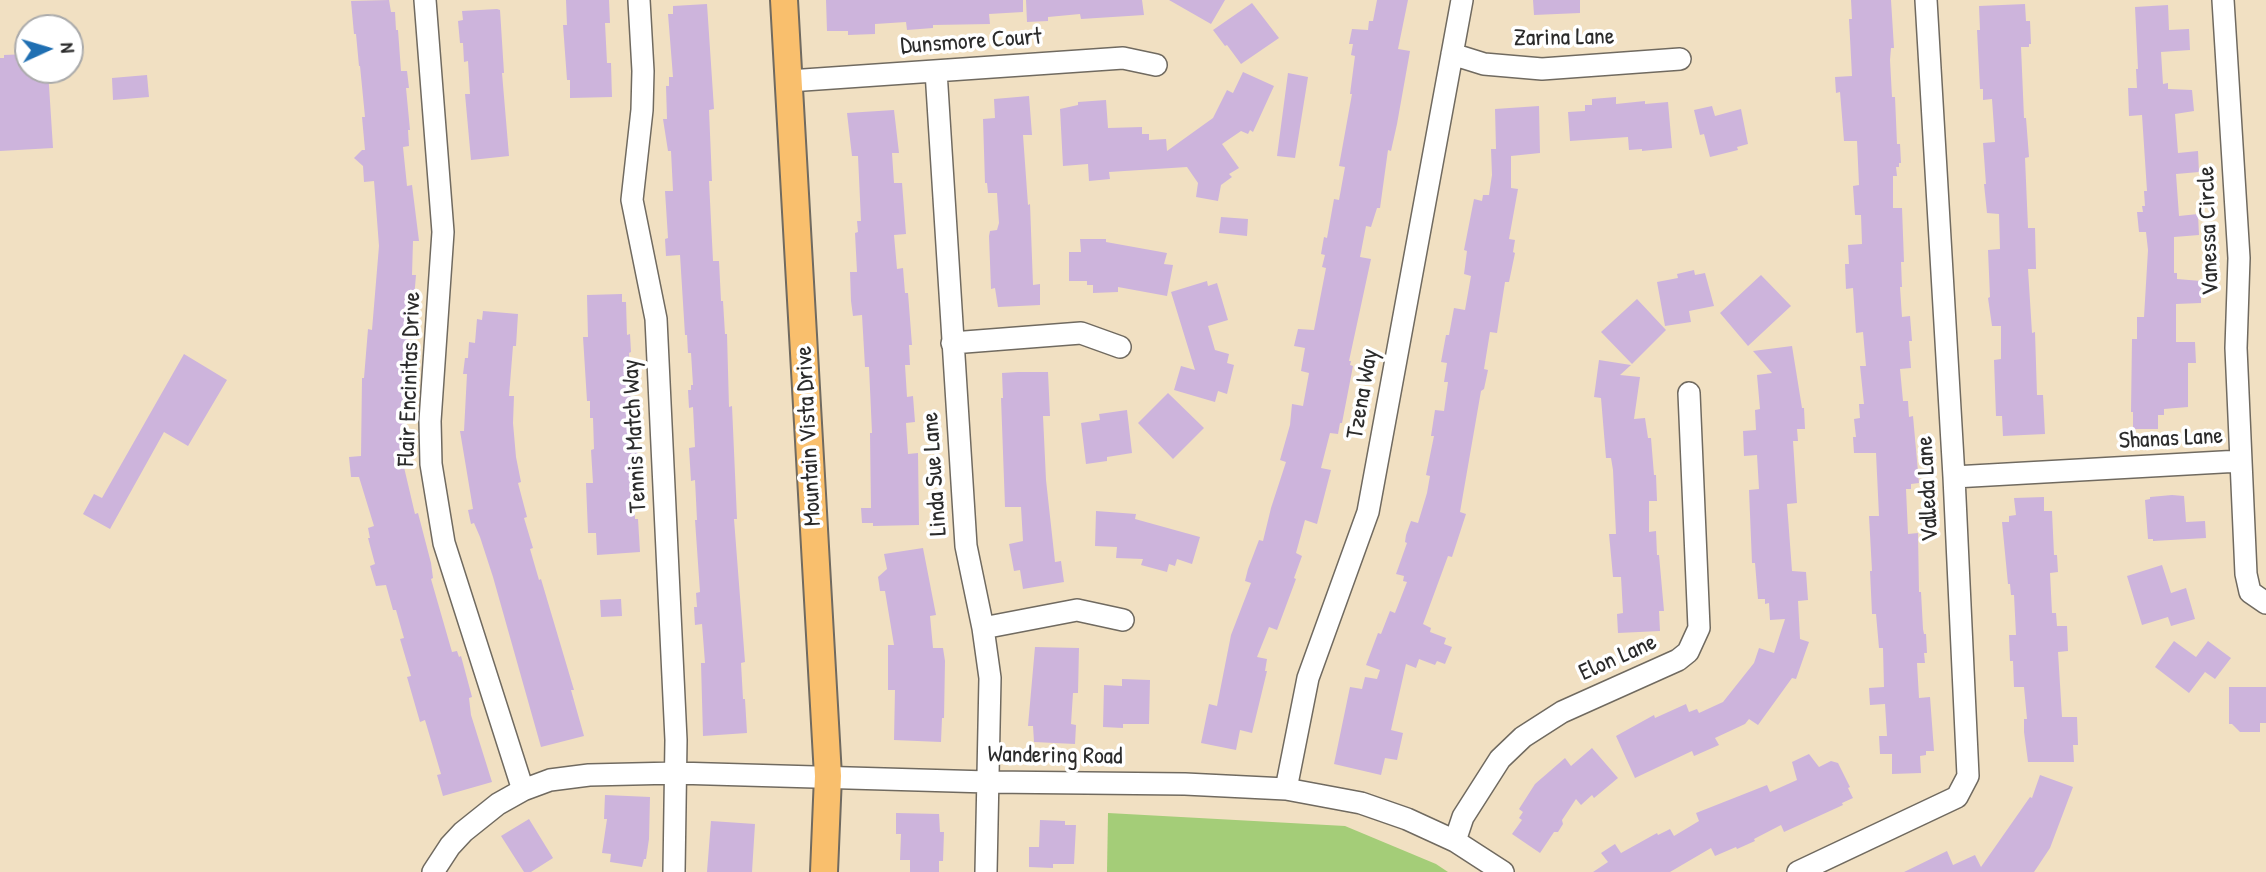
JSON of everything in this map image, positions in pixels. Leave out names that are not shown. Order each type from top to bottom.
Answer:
[{"type":"main road","name":"Mountain Vista Drive","points":[[784,0],[828,776],[824,872]]},
{"type":"street","name":"Flair Encinitas Drive","points":[[425,0],[443,232],[430,421],[431,464],[444,544],[523,790]]},
{"type":"street","name":"Tennis Match Way","points":[[639,0],[642,110],[632,200],[656,319],[676,773],[674,872]]},
{"type":"street","name":"Tzena Way","points":[[1286,789],[1308,678],[1368,512],[1462,0]]},
{"type":"street","name":"Valleda Lane","points":[[1798,872],[1957,797],[1968,776],[1954,477],[1926,0]]},
{"type":"street","name":"Vanessa Circle","points":[[2223,0],[2239,258],[2236,348],[2241,461]]},
{"type":"street","name":"Zarina Lane","points":[[1452,54],[1484,64],[1542,69],[1680,59]]},
{"type":"street","name":"Dunsmore Court","points":[[789,81],[1123,58],[1156,65]]},
{"type":"street","name":"Linda Sue Lane","points":[[936,71],[966,546],[990,678],[986,872]]},
{"type":"street","points":[[953,343],[1081,334],[1120,347]]},
{"type":"street","name":"Elon Lane","points":[[1455,841],[1462,817],[1492,771],[1500,759],[1523,737],[1562,712],[1678,660],[1688,652],[1699,628],[1689,393]]},
{"type":"street","name":"Shanas Lane","points":[[1954,477],[2241,461],[2246,573],[2250,592],[2266,603]]},
{"type":"street","points":[[983,628],[1077,610],[1123,620]]},
{"type":"street","name":"Wandering Road","points":[[433,872],[463,832],[498,804],[523,790],[550,780],[589,775],[676,773],[988,782],[1185,784],[1286,789],[1361,803],[1407,819],[1455,841],[1503,872]]},
{"type":"green space","points":[[1108,813],[1345,826],[1436,864],[1448,872],[1107,872]]},
{"type":"building","points":[[389,0],[391,12],[395,12],[401,71],[407,71],[410,130],[409,146],[403,147],[407,186],[412,185],[419,241],[413,241],[412,275],[416,275],[405,371],[408,372],[403,437],[406,463],[403,463],[415,514],[418,513],[431,563],[431,579],[452,652],[457,651],[459,657],[461,656],[472,697],[469,698],[471,715],[492,782],[443,796],[437,775],[441,774],[425,720],[420,722],[407,677],[411,676],[400,639],[404,638],[396,610],[393,610],[386,585],[376,586],[370,566],[375,564],[368,528],[374,526],[359,477],[351,477],[349,457],[361,456],[362,378],[368,329],[372,330],[379,246],[374,181],[364,182],[363,166],[354,158],[365,150],[362,117],[365,117],[351,1]]},
{"type":"building","points":[[566,0],[609,0],[610,23],[605,23],[607,63],[611,63],[612,97],[570,98],[563,25],[567,25]]},
{"type":"building","points":[[826,0],[1023,0],[1023,12],[989,14],[990,24],[933,25],[933,28],[907,30],[906,22],[875,24],[875,34],[848,35],[848,31],[827,31]]},
{"type":"building","points":[[1026,0],[1142,0],[1144,15],[1081,19],[1080,14],[1048,17],[1048,21],[1027,22]]},
{"type":"building","points":[[1169,0],[1225,0],[1211,24]]},
{"type":"building","points":[[1377,0],[1408,0],[1398,49],[1410,51],[1391,151],[1388,150],[1380,208],[1377,208],[1371,227],[1366,226],[1360,257],[1371,259],[1349,361],[1353,366],[1342,423],[1338,434],[1330,433],[1321,468],[1331,470],[1317,524],[1305,520],[1296,553],[1302,556],[1277,630],[1269,627],[1257,657],[1267,659],[1267,671],[1252,733],[1240,730],[1236,750],[1201,743],[1209,704],[1217,706],[1231,635],[1251,583],[1245,581],[1248,569],[1259,540],[1263,541],[1286,462],[1280,460],[1290,425],[1292,404],[1303,406],[1309,373],[1301,371],[1305,348],[1294,346],[1298,329],[1314,330],[1326,268],[1322,267],[1325,255],[1321,254],[1324,237],[1327,238],[1334,199],[1339,200],[1345,167],[1339,166],[1352,94],[1355,56],[1351,55],[1353,44],[1349,44],[1352,29],[1368,30],[1369,21],[1373,21]]},
{"type":"building","points":[[1533,0],[1580,0],[1580,13],[1534,15]]},
{"type":"building","points":[[1851,0],[1891,0],[1894,48],[1891,48],[1890,60],[1892,97],[1895,97],[1897,144],[1900,144],[1901,163],[1896,167],[1897,176],[1893,176],[1893,208],[1902,208],[1902,317],[1910,316],[1912,341],[1909,341],[1911,368],[1900,369],[1903,401],[1908,401],[1909,417],[1913,416],[1919,483],[1911,484],[1911,489],[1906,489],[1908,534],[1918,533],[1919,592],[1927,653],[1924,653],[1925,663],[1917,663],[1919,698],[1930,697],[1934,751],[1926,751],[1926,755],[1920,756],[1921,773],[1892,774],[1892,754],[1880,754],[1879,736],[1887,736],[1885,704],[1870,705],[1869,688],[1884,687],[1883,648],[1879,648],[1876,614],[1872,614],[1870,571],[1869,516],[1879,516],[1876,453],[1854,453],[1854,419],[1860,418],[1859,404],[1864,404],[1860,366],[1866,366],[1863,332],[1856,333],[1853,288],[1846,289],[1845,264],[1849,264],[1848,245],[1862,244],[1861,215],[1855,215],[1853,186],[1859,185],[1857,141],[1844,141],[1840,92],[1836,93],[1835,77],[1852,76],[1849,19],[1852,19]]},
{"type":"building","points":[[1252,3],[1279,38],[1241,64],[1213,30]]},
{"type":"building","points":[[707,4],[714,109],[709,110],[713,261],[719,261],[721,301],[727,334],[737,519],[734,519],[745,662],[741,663],[747,733],[703,736],[701,663],[705,663],[702,624],[695,625],[696,593],[700,592],[695,480],[691,481],[689,448],[695,447],[693,407],[689,408],[688,390],[691,390],[693,385],[691,353],[688,353],[685,335],[680,255],[666,256],[665,239],[668,238],[665,191],[673,191],[671,151],[668,151],[663,119],[667,119],[666,86],[669,86],[669,77],[673,77],[668,14],[673,14],[673,6]]},
{"type":"building","points":[[2025,4],[2026,21],[2030,21],[2031,44],[2029,47],[2021,47],[2024,118],[2029,157],[2025,158],[2028,228],[2035,228],[2036,269],[2028,269],[2032,333],[2035,332],[2037,395],[2043,395],[2045,434],[2003,436],[2002,416],[1996,416],[1994,360],[2001,359],[2001,326],[1992,326],[1988,298],[1988,250],[2000,249],[1999,214],[1987,213],[1984,184],[1983,143],[1995,142],[1992,99],[1983,100],[1983,89],[1980,89],[1977,30],[1980,30],[1979,6]]},
{"type":"building","points":[[2168,5],[2169,30],[2189,29],[2190,50],[2161,52],[2163,84],[2168,83],[2168,89],[2192,90],[2194,111],[2175,114],[2178,153],[2198,151],[2199,172],[2176,174],[2179,216],[2198,214],[2199,235],[2174,237],[2174,273],[2177,273],[2177,279],[2201,281],[2201,303],[2176,304],[2176,342],[2195,342],[2196,363],[2188,363],[2188,407],[2164,409],[2164,415],[2158,415],[2158,429],[2133,429],[2132,339],[2137,339],[2137,317],[2144,317],[2148,250],[2146,232],[2139,232],[2137,212],[2143,212],[2144,191],[2147,191],[2142,115],[2129,116],[2128,88],[2137,88],[2135,7]]},
{"type":"building","points":[[500,10],[509,156],[471,160],[465,94],[470,94],[468,61],[464,62],[458,21],[463,20],[462,11]]},
{"type":"building","points":[[4,55],[14,55],[14,84],[49,84],[53,148],[0,151],[0,58],[4,58]]},
{"type":"building","points":[[1243,72],[1274,86],[1253,132],[1250,130],[1248,134],[1241,131],[1222,144],[1239,168],[1229,174],[1232,177],[1221,185],[1218,201],[1196,197],[1198,183],[1187,167],[1109,172],[1110,179],[1089,181],[1088,164],[1063,166],[1060,109],[1078,105],[1078,102],[1106,100],[1108,128],[1142,127],[1142,134],[1149,134],[1149,140],[1166,139],[1167,151],[1213,118],[1227,90],[1233,93]]},
{"type":"building","points":[[1288,73],[1308,77],[1295,158],[1277,156]]},
{"type":"building","points":[[147,75],[149,97],[113,100],[112,78]]},
{"type":"building","points":[[1029,96],[1032,135],[1023,135],[1028,205],[1030,204],[1033,285],[1040,284],[1040,305],[998,307],[995,288],[991,289],[989,236],[990,231],[997,230],[999,223],[997,193],[988,193],[985,183],[983,119],[995,118],[994,99]]},
{"type":"building","points":[[1616,97],[1616,104],[1668,102],[1672,148],[1629,150],[1628,137],[1570,141],[1568,112],[1585,111],[1585,105],[1592,105],[1592,99]]},
{"type":"building","points":[[1539,106],[1540,153],[1511,156],[1511,188],[1518,189],[1509,239],[1515,240],[1515,253],[1509,282],[1505,282],[1497,333],[1490,332],[1484,369],[1488,370],[1484,389],[1481,391],[1460,512],[1466,514],[1452,557],[1448,556],[1423,624],[1431,628],[1430,632],[1446,638],[1444,644],[1452,647],[1445,664],[1437,661],[1435,665],[1419,659],[1416,668],[1406,664],[1391,730],[1403,733],[1397,760],[1385,758],[1381,775],[1334,764],[1350,687],[1362,689],[1365,677],[1377,679],[1380,670],[1366,665],[1378,633],[1381,634],[1390,611],[1395,613],[1407,582],[1403,581],[1404,576],[1396,574],[1407,543],[1406,535],[1411,521],[1418,523],[1427,493],[1430,476],[1426,475],[1434,436],[1431,436],[1435,410],[1444,411],[1448,382],[1444,382],[1447,363],[1441,362],[1446,335],[1449,335],[1454,308],[1465,310],[1471,276],[1464,274],[1467,251],[1464,250],[1474,199],[1482,201],[1483,195],[1489,195],[1492,175],[1491,149],[1496,149],[1495,109]]},
{"type":"building","points":[[1712,106],[1715,116],[1741,109],[1748,144],[1737,147],[1738,150],[1710,157],[1704,134],[1700,135],[1694,110]]},
{"type":"building","points":[[894,110],[899,153],[892,153],[894,183],[902,183],[906,234],[894,235],[897,269],[903,268],[905,293],[908,293],[912,345],[909,345],[910,365],[905,365],[907,397],[913,396],[915,422],[906,423],[908,454],[918,453],[919,525],[873,526],[873,523],[862,523],[861,508],[871,508],[872,433],[869,367],[865,367],[862,315],[853,316],[851,301],[850,272],[857,272],[855,233],[858,232],[857,221],[861,221],[858,156],[852,156],[847,113]]},
{"type":"building","points":[[1221,217],[1248,219],[1247,236],[1219,233]]},
{"type":"building","points":[[1080,239],[1106,239],[1106,242],[1167,253],[1164,264],[1173,265],[1167,296],[1118,287],[1118,292],[1093,293],[1093,285],[1087,285],[1087,281],[1069,281],[1069,252],[1081,252]]},
{"type":"building","points":[[1694,270],[1695,275],[1705,273],[1714,306],[1689,311],[1691,322],[1665,326],[1657,282],[1678,278],[1677,274]]},
{"type":"building","points":[[1761,275],[1791,306],[1748,346],[1720,313]]},
{"type":"building","points":[[1207,281],[1208,286],[1217,283],[1228,320],[1208,326],[1215,350],[1229,354],[1227,363],[1234,365],[1227,394],[1218,391],[1215,402],[1174,390],[1181,366],[1195,370],[1171,292]]},
{"type":"building","points":[[622,294],[622,302],[626,302],[627,335],[630,334],[633,448],[637,448],[638,465],[637,480],[633,480],[640,552],[597,555],[596,533],[588,533],[586,483],[593,483],[591,450],[594,449],[593,418],[590,418],[590,401],[587,401],[583,337],[588,337],[587,295]]},
{"type":"building","points":[[1637,299],[1666,330],[1632,364],[1601,332]]},
{"type":"building","points":[[483,311],[518,314],[509,396],[514,396],[513,423],[521,482],[518,483],[533,548],[530,549],[574,690],[571,690],[584,736],[541,747],[493,577],[468,510],[473,509],[460,431],[464,431],[467,374],[463,374],[469,342],[475,343],[477,319],[482,320]]},
{"type":"building","points":[[1792,346],[1804,408],[1805,429],[1797,429],[1798,441],[1793,441],[1797,503],[1787,504],[1792,571],[1806,572],[1808,600],[1798,601],[1800,639],[1809,642],[1796,679],[1792,678],[1758,725],[1749,719],[1745,724],[1715,738],[1719,745],[1694,756],[1692,751],[1635,778],[1616,736],[1654,715],[1655,718],[1686,704],[1689,712],[1697,709],[1699,713],[1723,702],[1754,663],[1759,648],[1774,653],[1785,619],[1770,620],[1769,603],[1765,604],[1765,599],[1758,599],[1755,563],[1752,563],[1749,490],[1759,489],[1757,455],[1744,456],[1743,431],[1756,430],[1755,410],[1760,409],[1757,375],[1772,373],[1753,351]]},
{"type":"building","points":[[184,354],[227,380],[188,446],[164,432],[110,529],[83,514],[94,494],[102,498]]},
{"type":"building","points":[[1599,360],[1631,365],[1620,375],[1640,377],[1634,419],[1645,418],[1648,438],[1651,438],[1656,475],[1657,501],[1649,501],[1649,532],[1656,531],[1659,555],[1664,611],[1659,611],[1660,631],[1618,633],[1617,614],[1623,613],[1621,577],[1613,577],[1609,534],[1616,534],[1613,470],[1611,458],[1606,458],[1601,398],[1594,397]]},
{"type":"building","points":[[1048,372],[1050,416],[1043,416],[1046,480],[1055,562],[1061,561],[1064,582],[1023,589],[1020,570],[1014,571],[1009,544],[1023,541],[1021,507],[1005,507],[1001,398],[1002,373]]},
{"type":"building","points":[[1168,393],[1204,428],[1173,459],[1138,423]]},
{"type":"building","points":[[1127,410],[1132,453],[1086,464],[1081,423],[1100,420],[1099,414]]},
{"type":"building","points":[[2172,495],[2184,496],[2186,522],[2205,521],[2206,538],[2148,539],[2145,500]]},
{"type":"building","points":[[2044,497],[2044,511],[2052,511],[2054,555],[2057,555],[2058,572],[2050,573],[2052,613],[2056,613],[2057,626],[2067,626],[2068,651],[2058,652],[2062,717],[2077,717],[2078,745],[2073,745],[2074,762],[2028,762],[2024,732],[2024,719],[2027,719],[2024,687],[2014,687],[2013,661],[2010,661],[2009,635],[2016,635],[2014,595],[2011,595],[2008,584],[2002,522],[2009,522],[2009,516],[2016,515],[2014,498]]},
{"type":"building","points":[[1096,511],[1136,514],[1135,519],[1200,537],[1192,564],[1177,559],[1175,566],[1169,564],[1167,572],[1141,565],[1143,559],[1116,558],[1117,547],[1095,546]]},
{"type":"building","points":[[923,548],[936,615],[930,616],[933,648],[943,648],[945,661],[941,742],[894,740],[895,690],[888,690],[888,645],[894,645],[885,591],[880,591],[878,577],[887,569],[884,554]]},
{"type":"building","points":[[2162,565],[2171,593],[2186,588],[2195,619],[2171,626],[2168,617],[2142,625],[2127,576]]},
{"type":"building","points":[[621,599],[622,616],[601,617],[600,600]]},
{"type":"building","points":[[2174,641],[2196,657],[2208,641],[2231,658],[2215,679],[2205,672],[2189,693],[2155,667]]},
{"type":"building","points":[[1035,647],[1079,648],[1078,693],[1073,693],[1071,724],[1076,725],[1075,744],[1034,742],[1033,726],[1028,726]]},
{"type":"building","points":[[1122,679],[1150,680],[1149,724],[1123,724],[1123,728],[1103,727],[1104,685],[1122,686]]},
{"type":"building","points":[[2229,687],[2266,687],[2266,723],[2260,723],[2260,732],[2240,732],[2229,724]]},
{"type":"building","points":[[1592,748],[1618,778],[1581,805],[1576,799],[1562,820],[1563,824],[1558,832],[1554,832],[1540,853],[1512,834],[1522,820],[1519,818],[1523,812],[1519,809],[1535,784],[1565,758],[1571,766]]},
{"type":"building","points":[[1809,754],[1819,767],[1831,761],[1838,763],[1853,798],[1784,832],[1781,825],[1737,849],[1736,847],[1715,856],[1711,848],[1670,872],[1593,872],[1608,862],[1601,853],[1615,844],[1621,853],[1657,833],[1658,835],[1670,829],[1674,836],[1699,821],[1696,813],[1767,785],[1770,792],[1797,780],[1792,762]]},
{"type":"building","points":[[2040,775],[2073,787],[2050,848],[2034,872],[1904,872],[1947,851],[1953,865],[1975,855],[1981,867],[2030,797],[2032,798]]},
{"type":"building","points":[[605,795],[650,797],[649,839],[642,867],[610,862],[611,854],[602,853],[607,819],[604,819]]},
{"type":"building","points":[[896,813],[939,814],[940,832],[944,832],[943,861],[939,861],[939,872],[910,872],[910,860],[900,860],[901,834],[896,834]]},
{"type":"building","points":[[529,819],[553,858],[531,872],[524,872],[501,836]]},
{"type":"building","points":[[1040,820],[1065,821],[1065,825],[1076,825],[1074,864],[1053,864],[1053,868],[1029,867],[1029,847],[1039,847]]},
{"type":"building","points":[[711,821],[755,824],[752,872],[707,872]]}]
